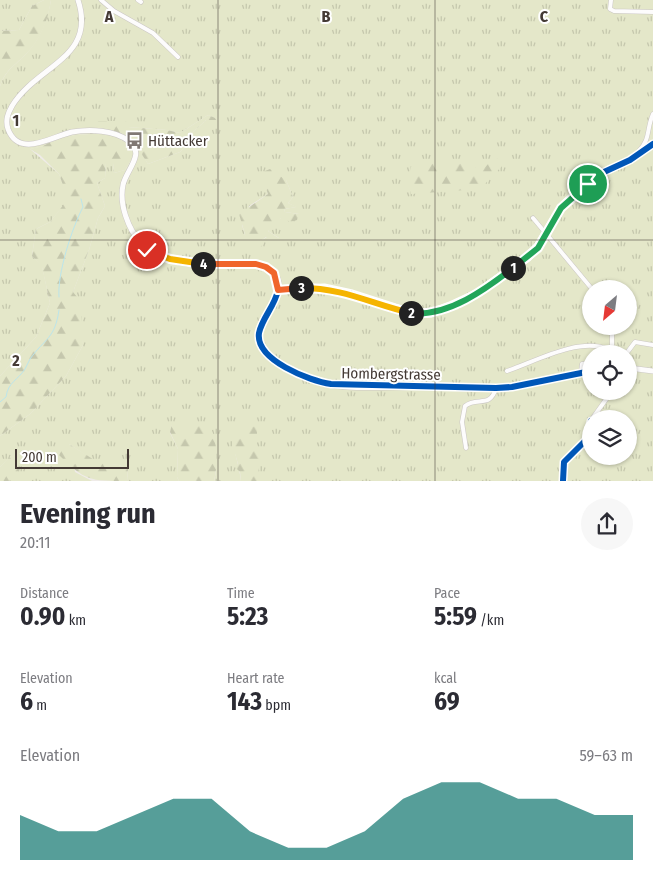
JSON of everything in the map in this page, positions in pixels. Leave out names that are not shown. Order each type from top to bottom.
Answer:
[{"type":"street","points":[[78,0],[82,21],[79,40],[67,55],[30,83],[16,100],[7,117],[8,126],[13,136],[20,142],[29,144],[43,142],[66,134],[89,131],[105,132],[125,139],[133,147],[136,156],[124,182],[124,205],[132,230],[144,247],[162,257],[188,263],[260,265],[274,273],[278,290],[324,288],[352,294],[414,314],[431,313],[478,294],[490,286],[533,253],[561,208],[588,184],[604,172],[634,158],[653,144]]},
{"type":"street","points":[[101,0],[114,11],[151,32],[178,57]]},
{"type":"street","points":[[611,0],[610,9],[614,11],[653,12]]},
{"type":"street","points":[[648,141],[649,123],[653,114]]},
{"type":"street","points":[[634,158],[648,141],[653,138]]},
{"type":"street","points":[[533,218],[585,280]]},
{"type":"street","name":"Hombergstrasse","points":[[278,290],[260,330],[260,342],[266,352],[278,362],[300,375],[322,383],[349,386],[496,388],[512,387],[581,373]]},
{"type":"street","points":[[633,345],[635,342],[653,345]]},
{"type":"street","points":[[507,371],[568,349],[582,348]]},
{"type":"street","points":[[581,373],[582,364]]},
{"type":"street","points":[[637,369],[653,371]]},
{"type":"street","points":[[466,448],[462,422],[465,406],[471,402],[487,401],[492,397],[496,388]]},
{"type":"street","points":[[563,481],[564,462],[582,444]]},
{"type":"green space","points":[[0,0],[44,0],[32,6],[19,30],[0,31]]},
{"type":"green space","points":[[44,0],[51,0],[48,15],[35,44],[7,73],[0,86],[0,31],[19,30],[32,6]]},
{"type":"green space","points":[[51,0],[653,0],[653,481],[257,481],[257,427],[236,444],[235,449],[241,481],[214,481],[216,462],[210,448],[185,425],[172,425],[170,433],[178,449],[177,477],[179,481],[127,481],[128,469],[119,465],[99,464],[69,444],[75,472],[92,481],[9,481],[19,448],[0,467],[0,436],[30,414],[66,376],[83,345],[73,292],[89,250],[98,218],[105,206],[97,183],[105,178],[106,163],[113,163],[114,173],[125,170],[133,157],[141,152],[148,164],[180,152],[190,141],[192,133],[206,120],[219,120],[208,115],[180,133],[167,130],[127,127],[90,134],[62,136],[43,146],[30,149],[59,174],[69,199],[50,222],[36,229],[32,256],[42,266],[50,303],[36,337],[0,376],[0,86],[7,73],[34,44],[45,22]],"holes":[[[286,180],[293,197],[288,203],[296,207],[284,209],[285,212],[299,214],[281,218],[268,231],[279,238],[267,237],[262,240],[245,235],[242,225],[249,206],[268,194],[266,185]]]},
{"type":"green space","points":[[208,115],[220,120],[206,120],[192,133],[190,141],[180,152],[148,164],[141,153],[133,157],[125,170],[114,173],[113,163],[106,163],[105,178],[97,183],[105,206],[98,218],[89,250],[73,292],[81,302],[83,345],[66,376],[30,414],[0,436],[0,376],[36,337],[50,303],[42,267],[32,256],[36,229],[50,222],[68,199],[59,174],[40,155],[30,149],[43,146],[62,136],[90,134],[92,121],[126,121],[128,127],[180,133]]},
{"type":"green space","points":[[495,157],[504,164],[480,189],[411,194],[408,178],[413,160],[432,163],[444,160],[461,161],[482,170]]},
{"type":"green space","points":[[270,169],[286,180],[293,197],[288,203],[297,207],[284,209],[285,212],[299,214],[297,220],[291,222],[281,218],[276,226],[268,231],[280,239],[272,240],[266,237],[262,240],[263,245],[258,248],[249,248],[239,214],[268,194],[263,180],[265,171]]},
{"type":"green space","points":[[172,424],[202,424],[210,427],[215,440],[217,454],[214,481],[179,481],[177,477],[178,449],[170,432]]},
{"type":"green space","points":[[251,426],[257,427],[257,449],[261,454],[257,481],[241,481],[240,472],[236,468],[238,464],[232,443],[238,439],[239,430]]},
{"type":"green space","points":[[64,444],[69,444],[99,463],[119,465],[128,469],[127,481],[96,480],[82,475],[59,455]]},
{"type":"green space","points":[[18,448],[24,454],[15,460],[21,468],[9,481],[0,481],[0,467]]},
{"type":"waterway","points":[[59,297],[60,276],[66,251],[83,207],[81,199]]},
{"type":"waterway","points":[[0,402],[6,397],[9,388],[26,368],[35,352],[49,338],[55,327],[59,310]]},
{"type":"cycle path","points":[[582,373],[512,387],[496,388],[331,384],[298,374],[274,360],[260,343],[259,333],[278,290],[324,288],[352,294],[414,314],[431,313],[478,293],[528,257],[539,245],[561,208],[588,183],[604,172],[630,160],[653,144]]},
{"type":"cycle path","points":[[563,481],[564,462],[582,444]]},
{"type":"place","name":"Hüttacker","points":[[134,141]]},
{"type":"route","points":[[147,250],[162,257],[188,263],[260,265],[274,273],[278,282],[278,290],[324,288],[352,294],[401,311],[414,314],[431,313],[478,294],[533,253],[540,245],[561,208],[588,184]]}]
